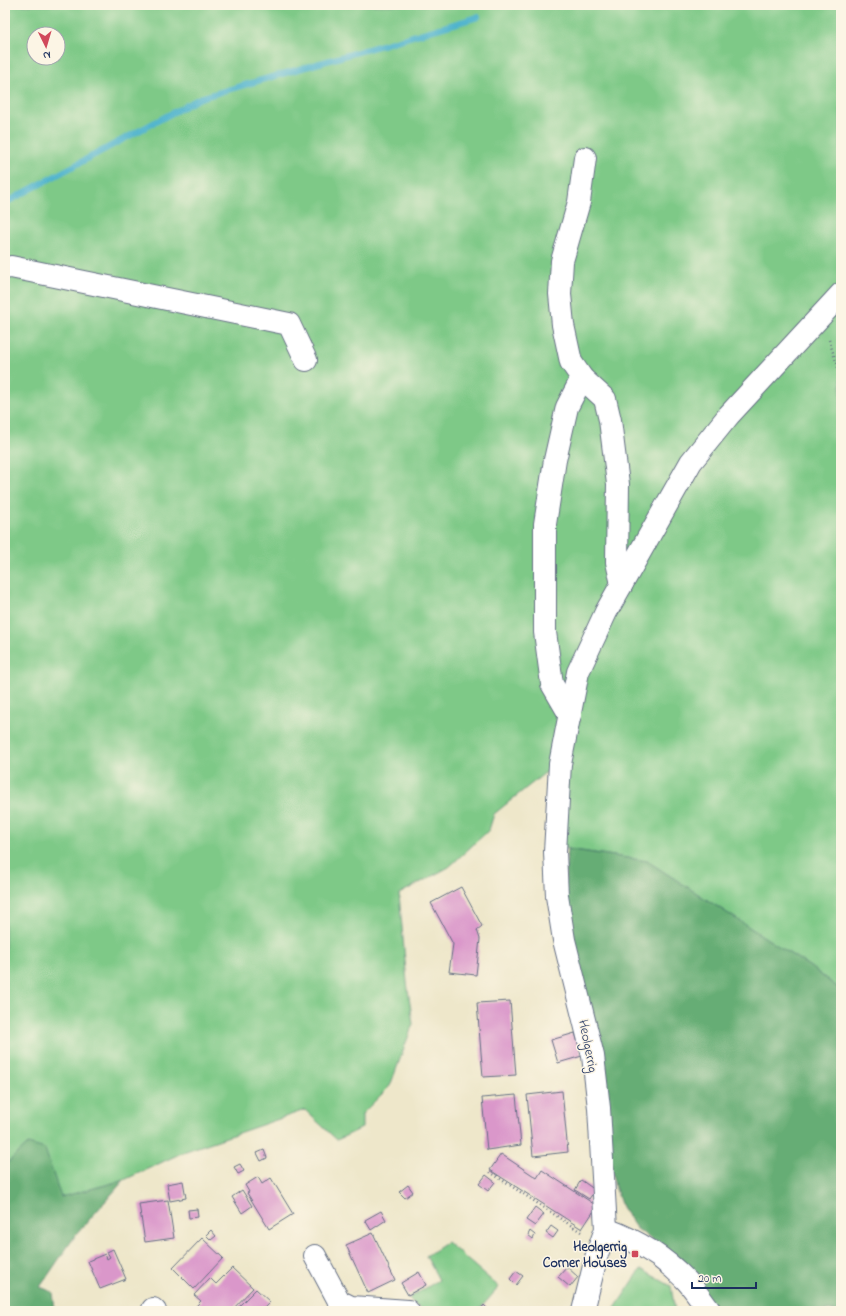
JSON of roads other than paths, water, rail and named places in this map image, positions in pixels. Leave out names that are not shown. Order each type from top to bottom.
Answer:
[{"type":"street","points":[[585,158],[579,202],[562,261],[560,294],[563,325],[571,362],[582,378],[605,399],[610,420],[618,484],[617,562],[622,584]]},
{"type":"street","points":[[5,268],[18,269],[289,324],[306,360]]},
{"type":"street","name":"Heolgerrig","points":[[583,1311],[604,1236],[599,1108],[593,1056],[564,940],[557,896],[555,852],[560,764],[578,672],[606,612],[691,462],[729,415],[841,294]]},
{"type":"street","points":[[570,716],[552,684],[546,632],[545,524],[554,460],[567,407],[582,378]]},
{"type":"street","points":[[604,1236],[621,1234],[646,1247],[687,1281],[710,1311]]},
{"type":"street","points":[[315,1256],[339,1301],[351,1307],[408,1311]]},
{"type":"waterway","points":[[5,203],[200,98],[478,17]]},
{"type":"place","name":"Heolgerrig Corner Houses","points":[[635,1254]]}]
